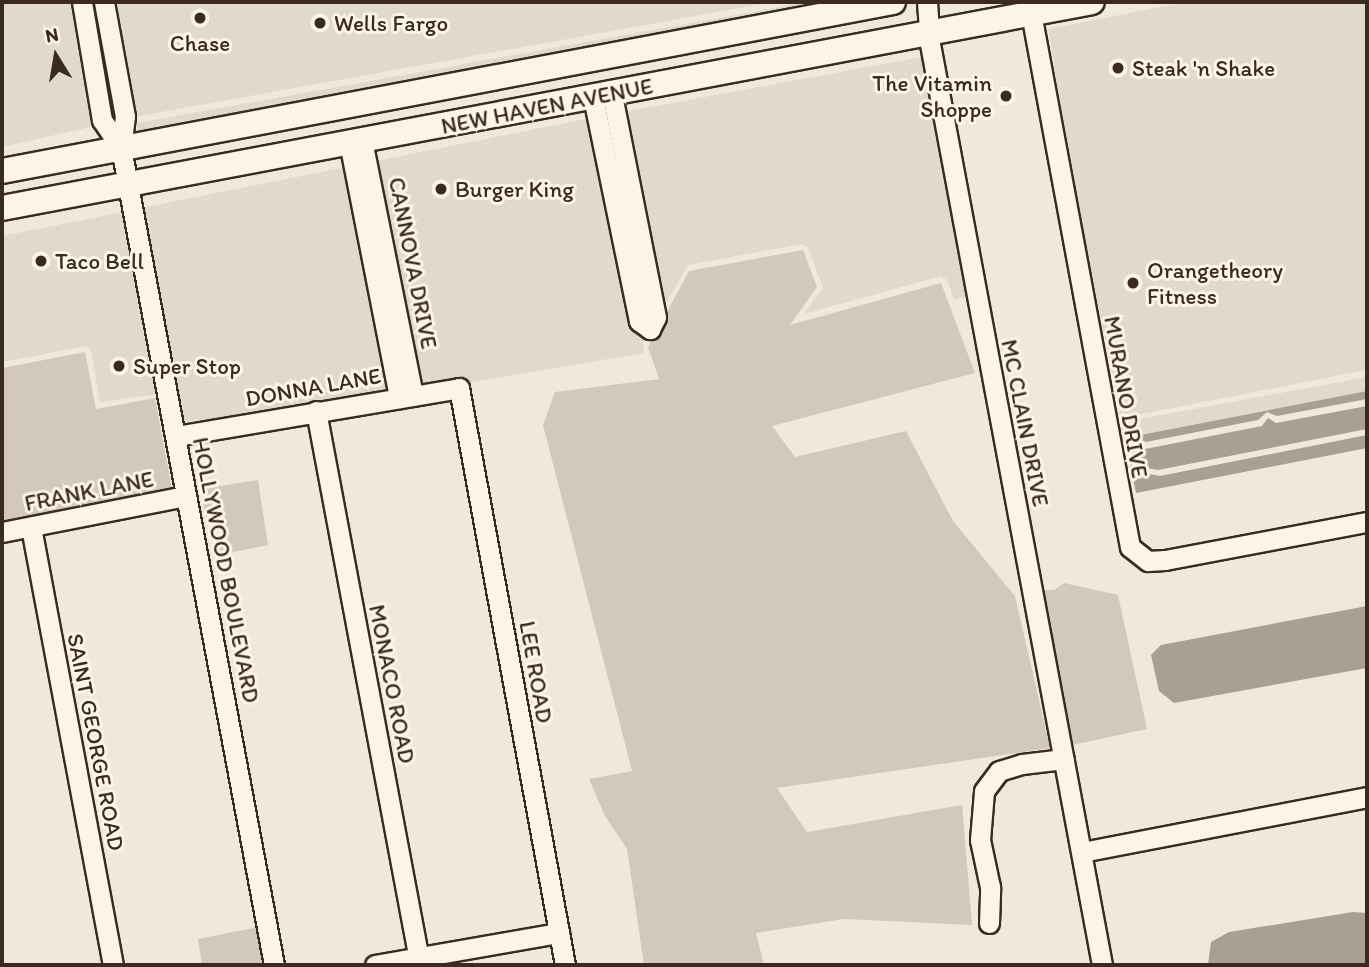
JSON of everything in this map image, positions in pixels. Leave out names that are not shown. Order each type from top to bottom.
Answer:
[{"type":"main road","name":"NEW HAVEN AVENUE","points":[[2,171],[893,2]]},
{"type":"main road","name":"NEW HAVEN AVENUE","points":[[2,208],[1093,2]]},
{"type":"main road","points":[[603,95],[618,64],[636,50]]},
{"type":"main road","points":[[549,106],[584,83],[594,73],[603,57]]},
{"type":"main road","points":[[356,141],[355,124],[390,97]]},
{"type":"street","points":[[82,2],[102,120],[121,148]]},
{"type":"street","points":[[104,2],[125,116],[121,148]]},
{"type":"street","name":"MC CLAIN DRIVE","points":[[926,2],[929,33],[1102,965]]},
{"type":"street","name":"MURANO DRIVE","points":[[1031,13],[1130,547],[1148,561],[1165,560],[1367,522]]},
{"type":"street","points":[[603,95],[656,317],[650,330],[639,321],[603,95]]},
{"type":"street","name":"CANNOVA DRIVE","points":[[356,141],[406,397]]},
{"type":"street","name":"HOLLYWOOD BOULEVARD","points":[[121,148],[130,184],[274,965]]},
{"type":"street","name":"DONNA LANE","points":[[176,436],[459,388]]},
{"type":"street","name":"LEE ROAD","points":[[459,388],[565,965]]},
{"type":"street","name":"MONACO ROAD","points":[[316,411],[419,962]]},
{"type":"street","name":"FRANK LANE","points":[[2,532],[187,496]]},
{"type":"street","name":"SAINT GEORGE ROAD","points":[[31,527],[113,965]]},
{"type":"street","points":[[989,923],[990,887],[980,840],[984,791],[999,771],[1021,764],[1064,758]]},
{"type":"street","points":[[1082,852],[1367,797]]},
{"type":"street","points":[[375,965],[419,962],[559,933]]},
{"type":"shaded area","points":[[2,2],[773,2],[139,116],[2,147]]},
{"type":"shaded area","points":[[808,2],[843,2],[138,132],[137,123]]},
{"type":"shaded area","points":[[1185,2],[1367,2],[1367,370],[1121,418],[1063,129],[1049,29]]},
{"type":"shaded area","points":[[1044,34],[1118,423],[1367,377],[1367,391],[1104,442],[1024,38]]},
{"type":"shaded area","points":[[927,56],[973,296],[954,299],[947,280],[941,276],[804,314],[823,287],[808,248],[802,244],[688,265],[643,343],[644,353],[310,409],[180,422],[141,208],[586,119]]},
{"type":"shaded area","points":[[128,211],[159,394],[100,402],[91,351],[86,346],[2,362],[2,236]]},
{"type":"shaded area","points":[[803,250],[817,287],[790,325],[941,283],[975,373],[772,426],[795,457],[906,431],[953,521],[1015,596],[1050,748],[777,788],[807,832],[962,805],[972,925],[844,919],[756,933],[764,965],[644,965],[627,849],[605,816],[589,779],[632,771],[543,425],[555,392],[659,379],[648,347],[689,271]]},
{"type":"shaded area","points":[[85,352],[96,409],[155,398],[172,489],[2,521],[2,368]]},
{"type":"shaded area","points":[[1367,391],[1367,399],[1277,416],[1267,412],[1258,420],[1146,442],[1134,437],[1127,447],[1125,438]]},
{"type":"shaded area","points":[[1367,406],[1367,429],[1158,470],[1141,467],[1131,451],[1135,443],[1145,449],[1262,426],[1268,418],[1276,423]]},
{"type":"shaded area","points":[[1367,435],[1367,448],[1136,493],[1129,458],[1139,472],[1160,476]]},
{"type":"shaded area","points":[[258,480],[268,545],[214,556],[212,547],[222,538],[216,516],[206,518],[201,489]]},
{"type":"shaded area","points":[[1064,583],[1118,595],[1147,729],[1072,745],[1041,590],[1054,590]]},
{"type":"shaded area","points":[[1367,606],[1367,668],[1174,703],[1159,691],[1151,655],[1161,645]]},
{"type":"shaded area","points":[[1353,912],[1367,913],[1367,965],[1208,965],[1211,942],[1229,932]]},
{"type":"shaded area","points":[[259,927],[265,965],[202,965],[198,939]]},
{"type":"place","name":"Chase","points":[[200,18]]},
{"type":"place","name":"Wells Fargo","points":[[320,23]]},
{"type":"place","name":"Steak 'n Shake","points":[[1118,68]]},
{"type":"place","name":"The Vitamin Shoppe","points":[[1006,96]]},
{"type":"place","name":"Burger King","points":[[441,189]]},
{"type":"place","name":"Taco Bell","points":[[41,261]]},
{"type":"place","name":"Orangetheory Fitness","points":[[1133,283]]},
{"type":"place","name":"Super Stop","points":[[119,366]]}]
